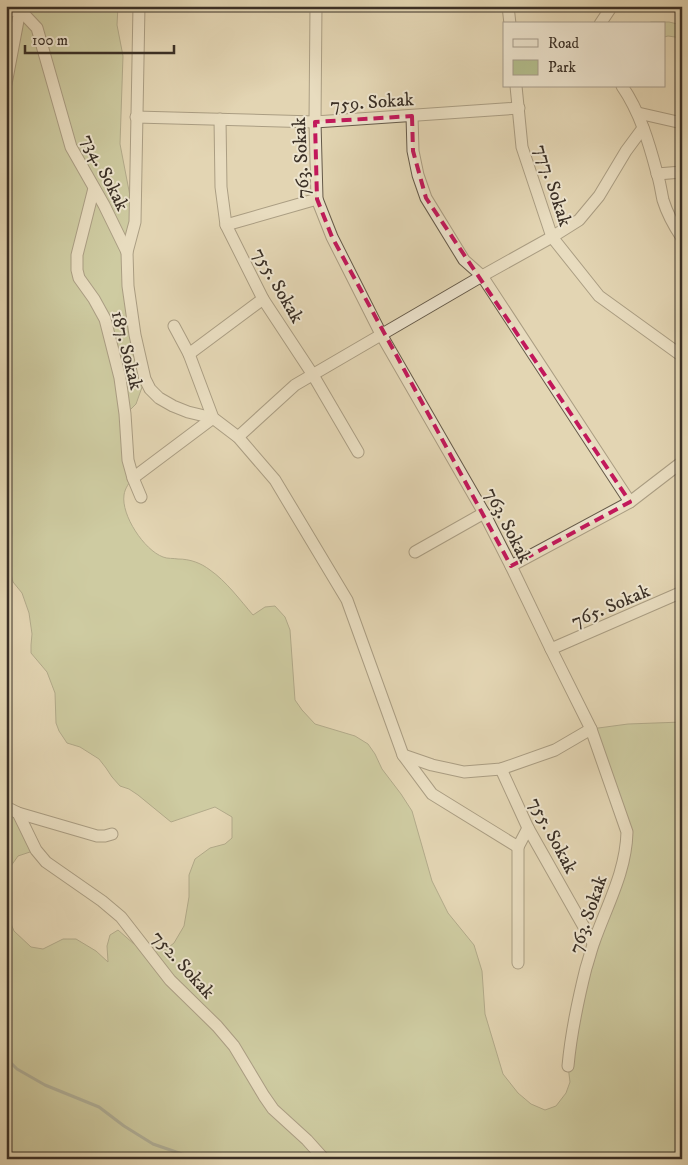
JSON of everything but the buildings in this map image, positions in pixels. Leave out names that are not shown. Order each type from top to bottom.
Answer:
[{"type":"street","points":[[139,6],[135,222],[127,252],[130,307],[141,362],[150,390],[173,406],[213,418],[238,437],[275,480],[346,600],[403,755],[432,794],[518,847]]},
{"type":"street","name":"763. Sokak","points":[[316,6],[317,198],[332,237],[382,336],[484,513],[591,729],[627,832],[627,848],[622,868],[593,943],[579,998],[568,1066]]},
{"type":"street","points":[[508,6],[510,22]]},
{"type":"street","points":[[601,22],[612,6]]},
{"type":"street","points":[[6,11],[20,10],[6,84]]},
{"type":"street","name":"734. Sokak","points":[[20,10],[37,28],[71,147],[127,252]]},
{"type":"street","name":"777. Sokak","points":[[516,88],[522,147],[552,237],[599,296],[682,356]]},
{"type":"street","points":[[623,88],[638,113],[658,174],[663,201],[674,227],[682,238]]},
{"type":"street","name":"759. Sokak","points":[[136,117],[316,122],[518,108]]},
{"type":"street","points":[[638,113],[682,123]]},
{"type":"street","points":[[412,116],[413,151],[418,175],[426,198],[464,260],[482,276],[630,502]]},
{"type":"street","name":"755. Sokak","points":[[220,118],[221,187],[226,225],[262,299],[314,375],[358,452]]},
{"type":"street","points":[[238,437],[295,385],[579,220],[599,196],[626,151],[643,128]]},
{"type":"street","points":[[658,174],[682,172]]},
{"type":"street","name":"187. Sokak","points":[[94,188],[77,255],[77,270],[79,278],[105,319],[120,378],[128,460],[141,497]]},
{"type":"street","points":[[226,225],[317,198]]},
{"type":"street","points":[[189,354],[262,299]]},
{"type":"street","points":[[174,326],[189,354],[213,418]]},
{"type":"street","points":[[133,478],[213,418]]},
{"type":"street","points":[[511,566],[630,502],[682,462]]},
{"type":"street","points":[[414,552],[484,513]]},
{"type":"street","name":"765. Sokak","points":[[551,649],[682,592]]},
{"type":"street","points":[[403,755],[432,765],[464,772],[501,769],[556,750],[591,729]]},
{"type":"street","name":"755. Sokak","points":[[501,769],[528,828],[593,943]]},
{"type":"street","points":[[6,807],[18,813],[97,836],[112,834]]},
{"type":"street","name":"752. Sokak","points":[[18,813],[36,850],[46,862],[102,901],[121,917],[170,980],[217,1026],[234,1046],[273,1109],[307,1140],[324,1159]]},
{"type":"street","points":[[518,963],[518,847],[528,828]]},
{"type":"highlighted area","points":[[412,116],[413,151],[426,198],[630,502],[511,566],[332,237],[317,199],[315,122]]},
{"type":"green space","points":[[6,6],[118,6],[117,25],[123,56],[120,144],[135,222],[127,252],[145,379],[136,404],[130,410],[133,478],[126,488],[124,503],[130,522],[142,540],[156,553],[165,558],[195,562],[216,574],[253,615],[265,607],[275,606],[285,617],[290,630],[295,700],[315,724],[355,736],[368,744],[382,769],[412,811],[432,881],[448,913],[474,945],[482,971],[485,1014],[503,1074],[518,1093],[531,1104],[545,1110],[556,1106],[566,1093],[570,1082],[568,1066],[571,1039],[627,849],[591,729],[628,724],[682,722],[682,1159],[6,1159],[6,912],[14,931],[31,947],[43,949],[63,939],[76,939],[96,951],[108,962],[107,946],[110,935],[118,930],[134,944],[165,950],[174,943],[184,926],[189,897],[189,875],[195,859],[210,848],[225,844],[232,838],[232,817],[215,807],[171,822],[138,795],[120,786],[99,759],[80,747],[67,743],[56,723],[55,693],[47,672],[31,653],[32,634],[29,613],[22,593],[13,582],[9,566],[12,533],[10,492],[6,483]]},
{"type":"green space","points":[[666,22],[682,25],[682,38],[666,36]]},
{"type":"green space","points":[[6,807],[9,808],[36,850],[18,856],[6,873]]},
{"type":"waterway","points":[[6,1058],[17,1069],[45,1085],[99,1107],[124,1126],[153,1144],[202,1159]]}]
